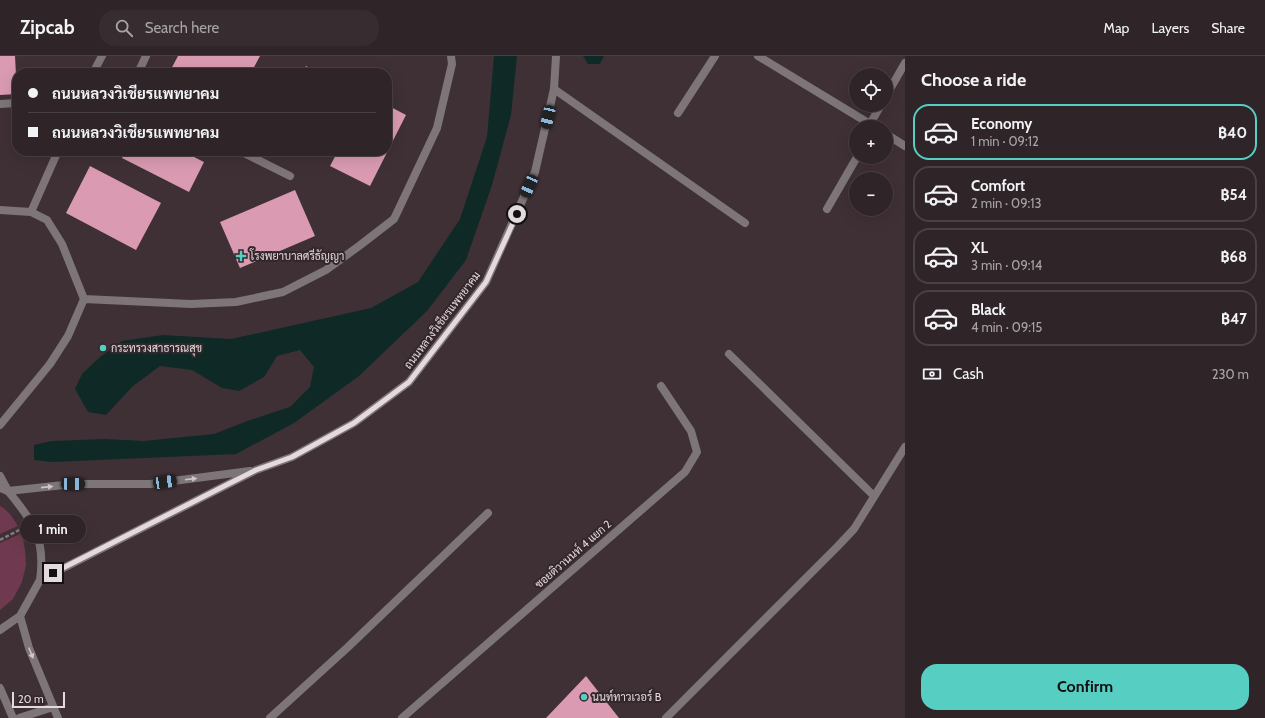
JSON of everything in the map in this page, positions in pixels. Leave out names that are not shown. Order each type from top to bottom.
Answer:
[{"type":"street","points":[[96,68],[102,56]]},
{"type":"street","points":[[140,68],[146,56]]},
{"type":"street","points":[[84,299],[191,304],[236,302],[283,292],[326,270],[394,218],[437,128],[452,64],[452,56]]},
{"type":"street","name":"ถนนหลวงวิเชียรแพทยาคม","points":[[40,580],[256,470],[292,457],[354,423],[409,382],[486,282],[535,172],[554,89],[556,56]]},
{"type":"street","points":[[678,113],[715,56]]},
{"type":"street","points":[[758,56],[863,120]]},
{"type":"street","points":[[893,84],[905,63]]},
{"type":"street","points":[[554,89],[745,223]]},
{"type":"street","points":[[0,104],[12,103]]},
{"type":"street","points":[[893,138],[905,146]]},
{"type":"street","points":[[31,212],[56,156]]},
{"type":"street","points":[[250,156],[290,176]]},
{"type":"street","points":[[827,209],[853,164]]},
{"type":"street","points":[[0,210],[31,212],[47,220],[62,244],[84,299],[68,336],[50,364],[0,424]]},
{"type":"street","points":[[729,354],[874,496]]},
{"type":"street","name":"ซอยติวานนท์ 4 แยก 2","points":[[402,718],[685,472],[697,452],[691,432],[661,386]]},
{"type":"street","points":[[666,718],[854,529],[905,447]]},
{"type":"street","name":"ถนนหลวงวิเชียรแพทยาคม","points":[[4,489],[73,484],[150,484],[256,470]]},
{"type":"street","points":[[0,476],[4,489],[27,514],[32,523],[39,538],[42,566],[40,580],[20,616],[0,630]]},
{"type":"street","points":[[270,718],[348,647],[488,513]]},
{"type":"street","points":[[20,616],[28,648],[58,718]]},
{"type":"street","points":[[0,688],[13,718]]},
{"type":"street","points":[[19,718],[53,708]]},
{"type":"path","points":[[0,540],[32,523]]},
{"type":"shaded area","points":[[494,56],[517,56],[511,115],[492,185],[466,260],[427,311],[359,376],[294,423],[236,454],[52,462],[34,460],[34,445],[52,441],[105,439],[144,441],[214,434],[290,407],[310,387],[314,367],[300,350],[277,356],[264,377],[239,391],[222,388],[192,370],[160,366],[133,386],[106,415],[88,412],[75,389],[82,374],[100,357],[122,341],[163,335],[231,339],[371,308],[418,282],[460,219],[487,137]]},
{"type":"shaded area","points":[[583,56],[604,56],[600,64],[588,64]]},
{"type":"shaded area","points":[[0,506],[8,512],[18,526],[0,534]]},
{"type":"shaded area","points":[[22,533],[26,565],[22,582],[13,599],[0,610],[0,543]]},
{"type":"building","points":[[0,56],[15,56],[16,68],[12,68],[12,94],[0,95]]},
{"type":"building","points":[[178,56],[260,56],[254,68],[172,68]]},
{"type":"building","points":[[392,108],[406,115],[392,143]]},
{"type":"building","points":[[123,156],[192,156],[204,162],[189,192],[122,158]]},
{"type":"building","points":[[335,156],[385,156],[370,186],[330,166]]},
{"type":"building","points":[[90,166],[161,203],[136,250],[66,213]]},
{"type":"building","points":[[295,190],[315,236],[240,268],[220,222]]},
{"type":"building","name":"นนท์ทาวเวอร์ B","points":[[586,676],[619,718],[546,718]]},
{"type":"place","name":"โรงพยาบาลศรีธัญญา","points":[[241,256]]},
{"type":"place","name":"กระทรวงสาธารณสุข","points":[[103,348]]},
{"type":"place","name":"นนท์ทาวเวอร์ B","points":[[584,697]]},
{"type":"route","points":[[53,573],[256,470],[292,457],[354,423],[409,382],[486,282],[517,214]]}]
